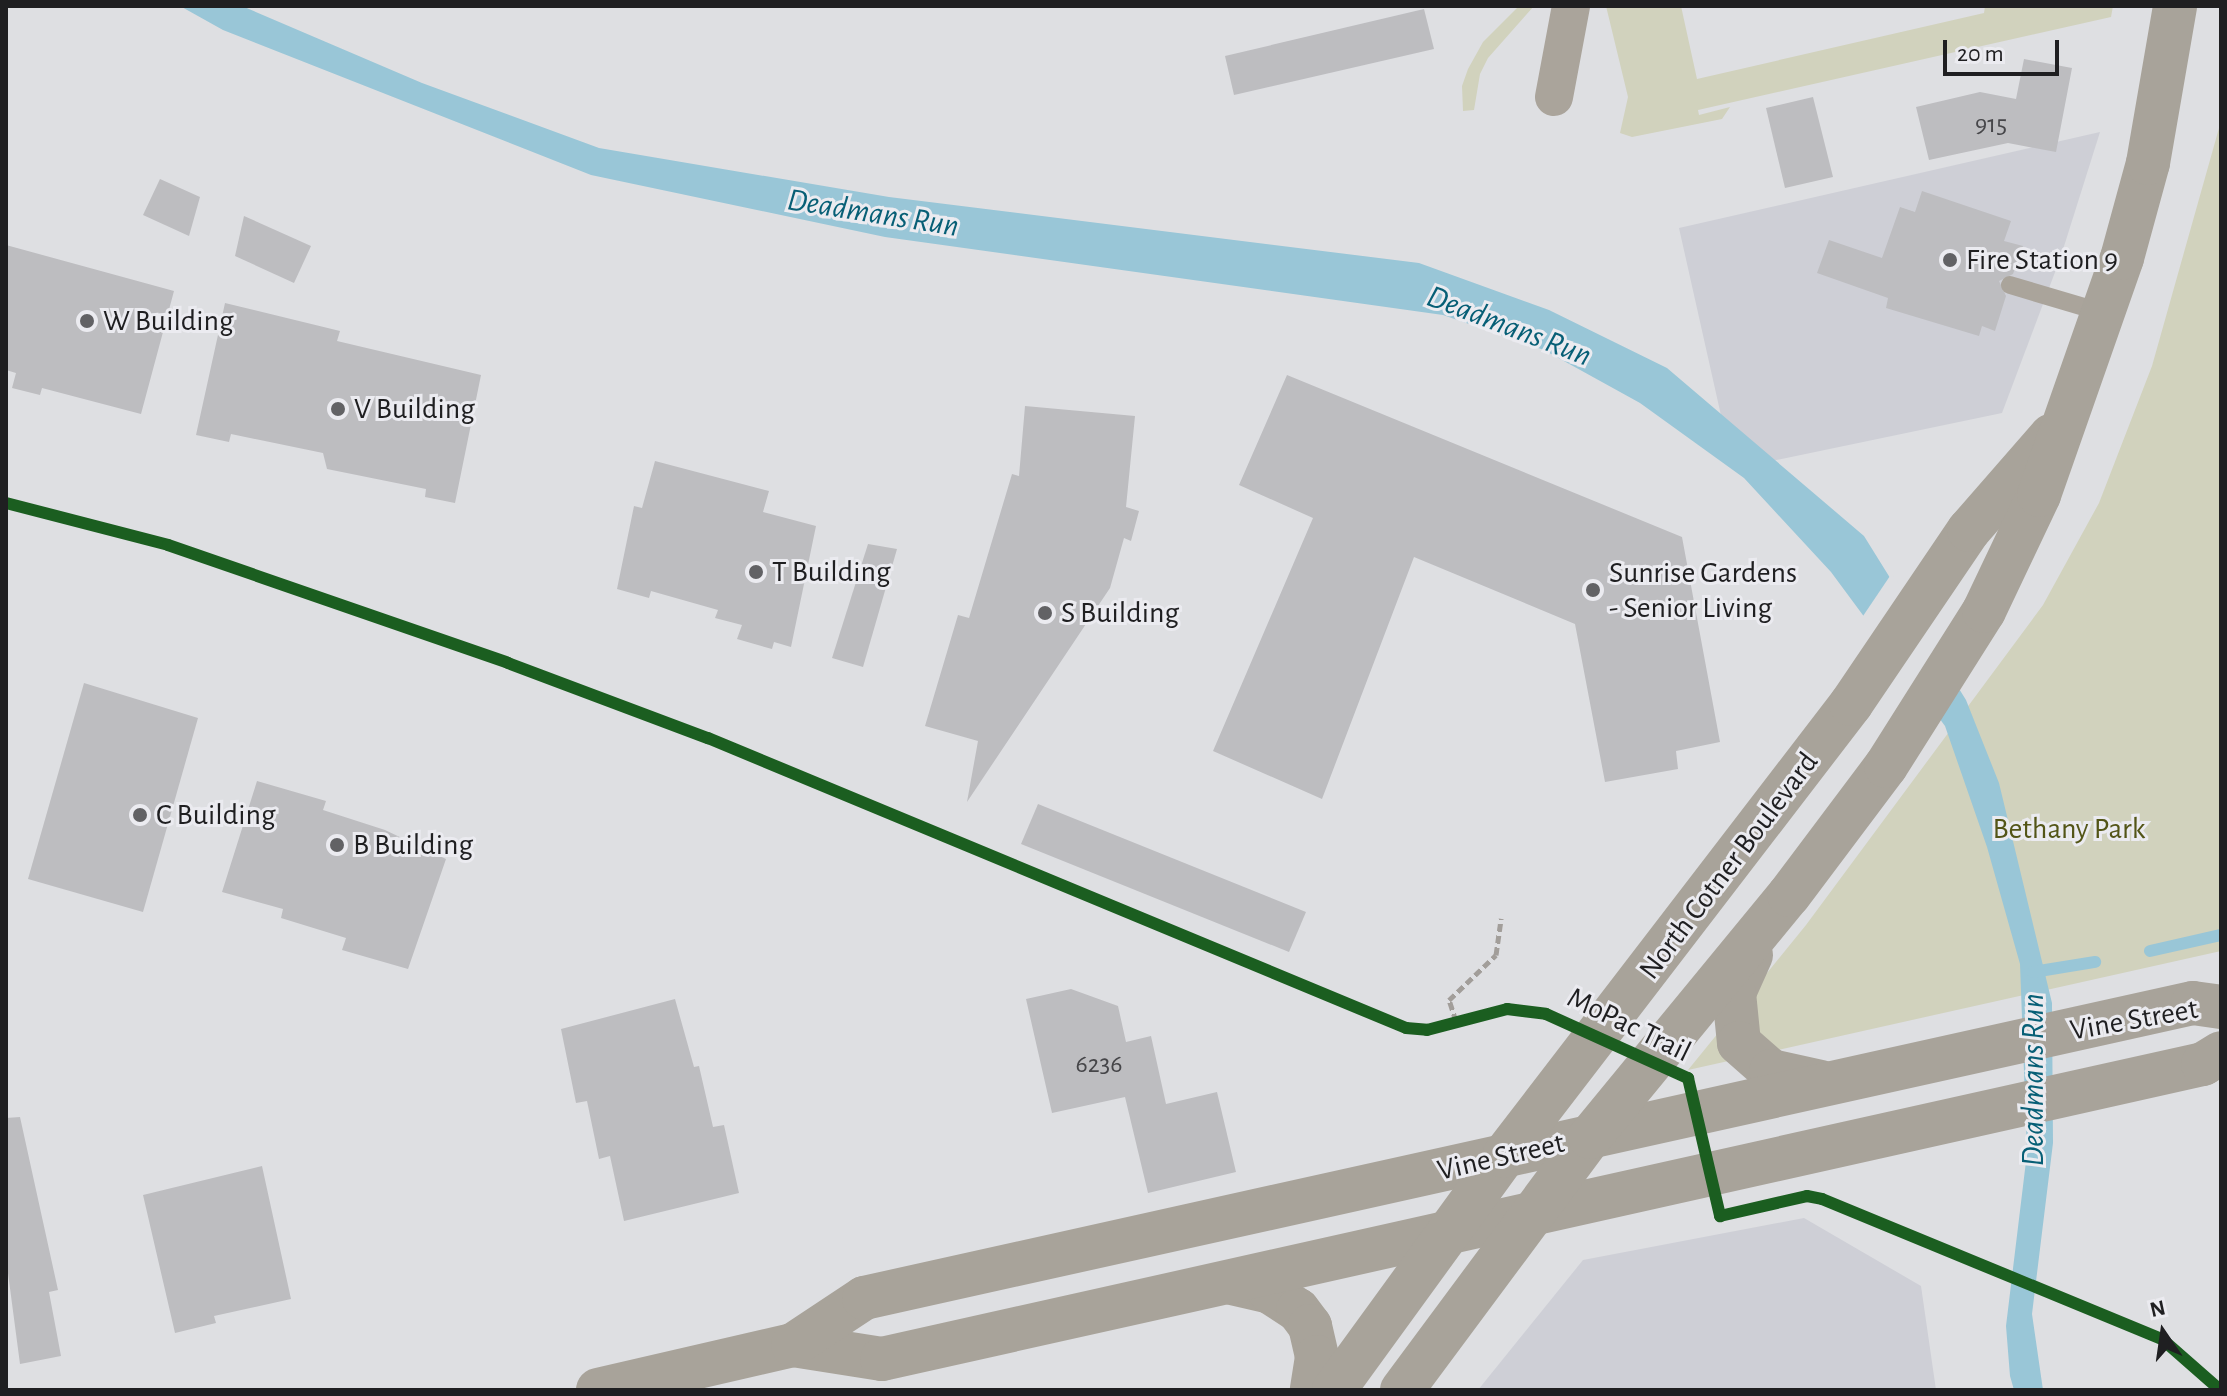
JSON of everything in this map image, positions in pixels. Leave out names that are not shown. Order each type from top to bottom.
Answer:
[{"type":"main road","name":"North Cotner Boulevard","points":[[1402,1390],[1590,1137],[1766,923],[1886,766],[1984,611],[2039,495],[2104,313],[2148,163],[2175,6]]},
{"type":"main road","name":"North Cotner Boulevard","points":[[1334,1390],[1504,1156],[1851,704],[1951,556],[2066,420]]},
{"type":"main road","points":[[1766,923],[1734,993],[1739,1043],[1758,1064],[1785,1078],[1847,1081]]},
{"type":"main road","name":"Vine Street","points":[[598,1390],[793,1345],[864,1298],[2193,1003],[2221,1007]]},
{"type":"main road","name":"Vine Street","points":[[793,1345],[882,1359],[2129,1081],[2203,1064],[2221,1053]]},
{"type":"main road","points":[[1230,1283],[1270,1292],[1298,1310],[1310,1326],[1317,1357],[1312,1390]]},
{"type":"street","points":[[1554,97],[1571,6]]},
{"type":"lane","points":[[2010,285],[2104,313]]},
{"type":"path","points":[[1441,1026],[1461,1020],[1449,1000],[1496,955],[1501,918]]},
{"type":"shaded area","points":[[2100,132],[2060,259],[2002,413],[1733,469],[1679,228]]},
{"type":"shaded area","points":[[1804,1218],[1921,1286],[1936,1390],[1478,1390],[1583,1260]]},
{"type":"green space","points":[[1519,6],[1534,6],[1488,58],[1480,74],[1474,110],[1463,111],[1462,86],[1468,69],[1483,42]]},
{"type":"green space","points":[[1606,6],[1681,6],[1697,79],[1984,13],[1985,6],[2113,6],[2111,17],[1698,110],[1699,115],[1730,107],[1722,119],[1632,137],[1620,133],[1628,97]]},
{"type":"green space","name":"Bethany Park","points":[[2221,121],[2221,951],[1688,1070],[1806,925],[2043,605],[2099,503],[2152,366]]},
{"type":"water","name":"Deadmans Run","points":[[180,6],[242,6],[422,83],[599,148],[889,197],[1419,263],[1549,310],[1667,368],[1864,536],[1966,700],[1999,783],[2052,1003],[2053,1143],[2032,1314],[2043,1390],[2014,1390],[2010,1376],[2006,1326],[2027,1153],[2020,964],[1987,847],[1945,726],[1831,572],[1744,478],[1640,403],[1544,350],[1443,315],[885,237],[591,175],[223,30]]},
{"type":"pier","points":[[1892,573],[1962,687],[1937,722],[1861,619]]},
{"type":"building","points":[[1424,9],[1434,49],[1234,95],[1225,56]]},
{"type":"building","points":[[2024,59],[2072,68],[2056,152],[2008,143],[1929,160],[1916,107],[1980,92],[2016,99]]},
{"type":"building","points":[[1813,97],[1833,177],[1785,188],[1766,108]]},
{"type":"building","points":[[160,179],[200,197],[189,236],[143,215]]},
{"type":"building","name":"Fire Station 9","points":[[1922,191],[2011,221],[2004,241],[2023,246],[2013,274],[1999,281],[2006,296],[1995,331],[1982,326],[1979,336],[1886,308],[1888,298],[1817,273],[1829,240],[1882,258],[1900,207],[1915,212]]},
{"type":"building","points":[[244,216],[311,246],[294,283],[235,256]]},
{"type":"building","name":"W Building","points":[[6,245],[174,291],[141,414],[42,388],[40,395],[12,388],[16,373],[6,370]]},
{"type":"building","name":"V Building","points":[[225,303],[340,331],[337,341],[481,375],[455,503],[425,497],[426,489],[327,469],[323,453],[231,434],[229,442],[196,435]]},
{"type":"building","name":"Sunrise Gardens - Senior Living","points":[[1287,375],[1682,537],[1720,742],[1676,751],[1678,769],[1605,782],[1575,624],[1414,557],[1322,799],[1213,751],[1313,518],[1239,485]]},
{"type":"building","name":"S Building","points":[[1025,406],[1135,416],[1126,507],[1139,511],[1131,541],[1124,538],[1110,588],[967,802],[978,741],[925,726],[958,615],[969,618],[1012,474],[1019,476]]},
{"type":"building","name":"T Building","points":[[655,461],[769,491],[763,512],[816,526],[791,647],[774,642],[772,649],[737,639],[742,625],[715,618],[718,610],[651,591],[649,598],[617,589],[634,506],[642,508]]},
{"type":"building","points":[[868,544],[897,549],[863,667],[832,658]]},
{"type":"building","points":[[84,683],[198,718],[143,912],[28,879]]},
{"type":"building","points":[[257,781],[326,801],[323,810],[385,830],[446,859],[408,969],[342,950],[346,938],[281,918],[283,909],[222,892]]},
{"type":"building","points":[[1038,804],[1306,912],[1289,952],[1021,844]]},
{"type":"building","points":[[1071,989],[1118,1006],[1126,1042],[1151,1036],[1166,1104],[1217,1092],[1236,1172],[1148,1193],[1125,1097],[1052,1113],[1026,999]]},
{"type":"building","points":[[675,999],[694,1067],[699,1066],[713,1127],[724,1125],[739,1193],[624,1221],[610,1156],[599,1159],[587,1101],[576,1103],[561,1029]]},
{"type":"building","points":[[20,1117],[58,1290],[49,1292],[61,1356],[20,1364],[6,1258],[6,1118]]},
{"type":"building","points":[[262,1166],[291,1299],[214,1316],[216,1323],[175,1333],[143,1195]]},
{"type":"waterway","points":[[2150,951],[2221,935]]},
{"type":"waterway","points":[[2033,972],[2095,962]]},
{"type":"cycle path","name":"MoPac Trail","points":[[6,503],[168,545],[508,663],[708,738],[1406,1028],[1427,1030],[1507,1009],[1546,1014],[1688,1078],[1720,1216],[1807,1196],[1822,1199],[2162,1339],[2220,1390]]},
{"type":"place","name":"Fire Station 9","points":[[1950,260]]},
{"type":"place","name":"W Building","points":[[87,321]]},
{"type":"place","name":"V Building","points":[[338,409]]},
{"type":"place","name":"T Building","points":[[756,572]]},
{"type":"place","name":"Sunrise Gardens - Senior Living","points":[[1593,590]]},
{"type":"place","name":"S Building","points":[[1045,613]]},
{"type":"place","name":"C Building","points":[[140,815]]},
{"type":"place","name":"B Building","points":[[337,845]]}]
